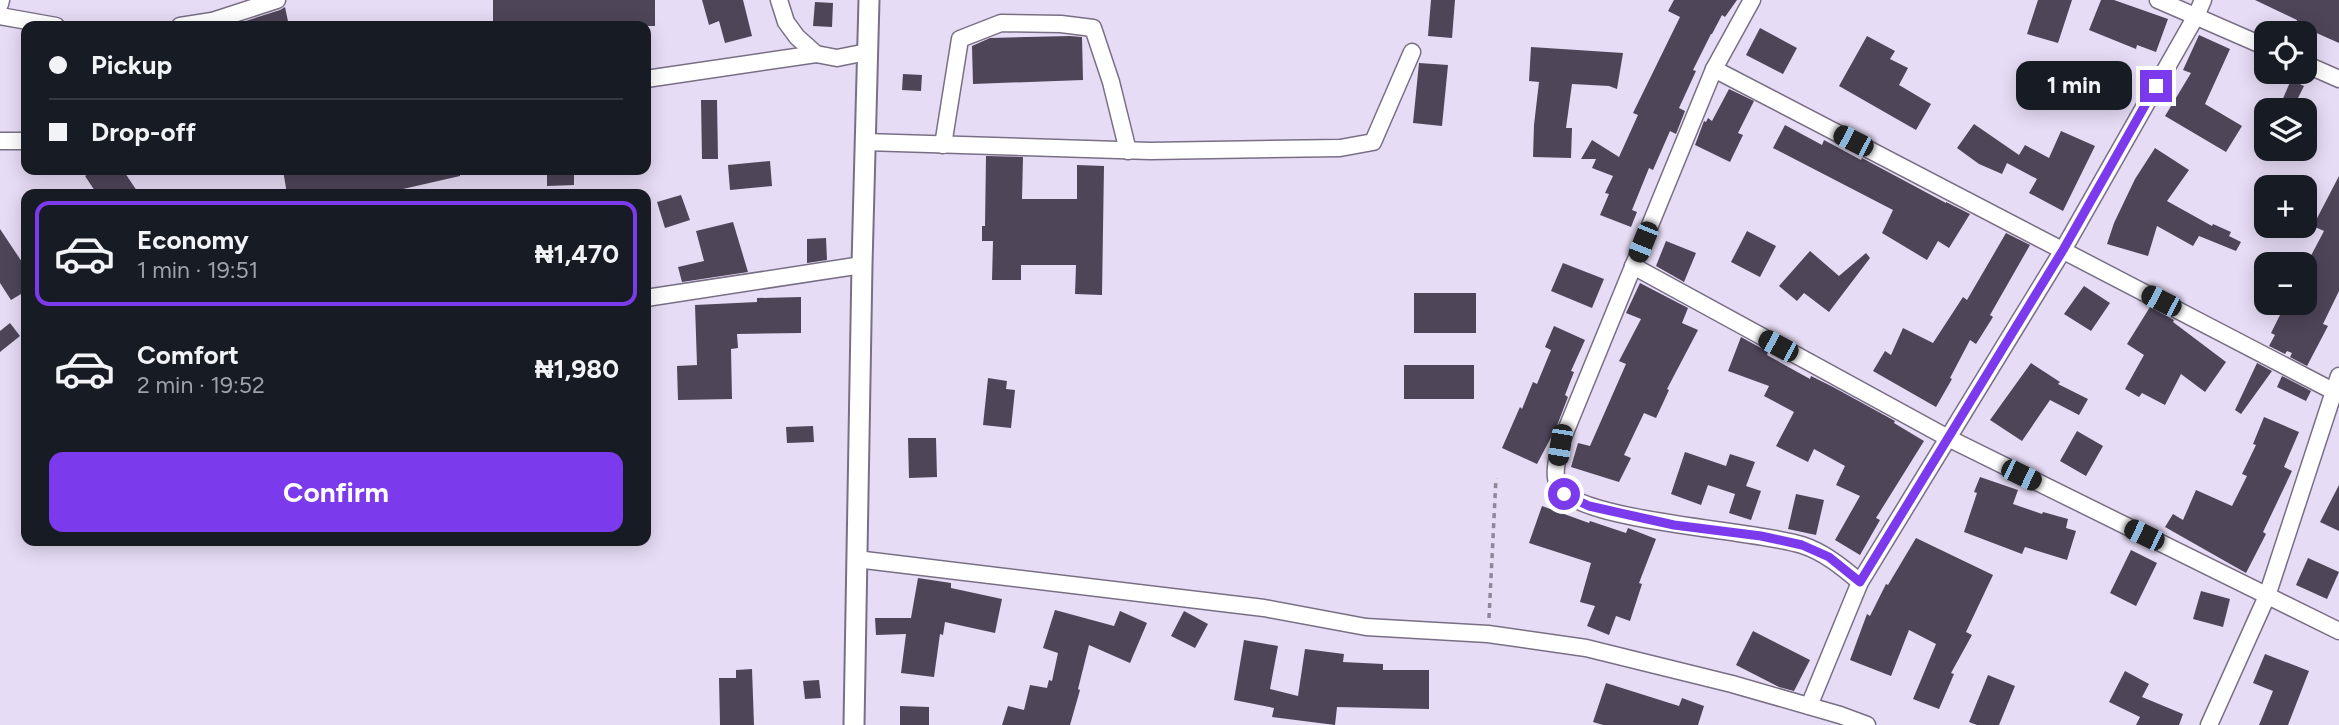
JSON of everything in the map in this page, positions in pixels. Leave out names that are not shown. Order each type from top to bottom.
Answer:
[{"type":"street","points":[[212,21],[277,0]]},
{"type":"street","points":[[779,0],[786,22],[797,37],[816,54]]},
{"type":"street","points":[[854,725],[869,0]]},
{"type":"street","points":[[1752,0],[1714,69],[1560,445],[1557,485],[1564,494],[1589,506],[1674,525],[1761,536],[1802,545],[1829,557],[1860,582]]},
{"type":"street","points":[[2158,0],[2254,42]]},
{"type":"street","points":[[1809,706],[1860,582],[2063,250],[2203,0]]},
{"type":"street","points":[[0,16],[28,21]]},
{"type":"street","points":[[943,145],[960,39],[1001,23],[1025,23],[1093,28],[1111,82],[1128,151]]},
{"type":"street","points":[[651,78],[816,54],[837,58],[867,52]]},
{"type":"street","points":[[865,142],[1128,151],[1340,148],[1373,142],[1412,52]]},
{"type":"street","points":[[1714,69],[2063,250],[2336,383],[2267,596],[2209,725]]},
{"type":"street","points":[[2317,69],[2339,79]]},
{"type":"street","points":[[0,141],[21,142]]},
{"type":"street","points":[[651,298],[862,265]]},
{"type":"street","points":[[1633,266],[1948,438],[2339,631]]},
{"type":"street","points":[[856,559],[1264,608],[1366,627],[1488,634],[1586,648],[1732,684],[1867,725]]},
{"type":"path","points":[[1488,634],[1496,478]]},
{"type":"building","points":[[493,0],[655,0],[655,26],[651,26],[651,21],[493,21]]},
{"type":"building","points":[[702,0],[743,0],[752,36],[725,43],[719,21],[709,25]]},
{"type":"building","points":[[1431,0],[1455,0],[1452,38],[1428,36]]},
{"type":"building","points":[[1674,0],[1737,0],[1725,17],[1722,15],[1693,70],[1696,71],[1679,108],[1685,111],[1676,134],[1670,131],[1653,170],[1649,168],[1632,210],[1637,212],[1631,227],[1600,215],[1609,194],[1605,193],[1613,176],[1592,168],[1596,159],[1581,159],[1592,140],[1619,157],[1638,115],[1633,113],[1680,17],[1668,11]]},
{"type":"building","points":[[2038,0],[2072,0],[2058,43],[2027,34]]},
{"type":"building","points":[[2101,0],[2114,0],[2168,19],[2156,52],[2137,45],[2136,49],[2089,30]]},
{"type":"building","points":[[2255,0],[2339,0],[2339,43],[2317,33],[2317,21],[2297,20]]},
{"type":"building","points":[[815,2],[833,3],[832,27],[813,26]]},
{"type":"building","points":[[285,7],[288,21],[246,21]]},
{"type":"building","points":[[1760,28],[1797,48],[1783,74],[1746,55]]},
{"type":"building","points":[[2199,35],[2230,49],[2205,104],[2242,126],[2226,152],[2165,116],[2191,73],[2183,70]]},
{"type":"building","points":[[1867,36],[1895,51],[1890,59],[1908,68],[1899,85],[1931,104],[1916,130],[1839,86]]},
{"type":"building","points":[[1082,37],[1083,80],[973,84],[972,46],[990,38]]},
{"type":"building","points":[[1531,47],[1623,53],[1617,89],[1572,84],[1566,128],[1572,128],[1571,158],[1533,157],[1539,82],[1529,81]]},
{"type":"building","points":[[1419,63],[1448,65],[1442,126],[1413,123]]},
{"type":"building","points":[[2097,65],[2132,81],[2121,105],[2086,88]]},
{"type":"building","points":[[903,74],[922,75],[921,91],[902,90]]},
{"type":"building","points":[[2289,84],[2304,86],[2298,98],[2283,98]]},
{"type":"building","points":[[1729,89],[1754,101],[1738,133],[1743,135],[1730,162],[1695,145],[1704,121],[1708,118],[1712,121]]},
{"type":"building","points":[[701,100],[717,100],[718,159],[702,159]]},
{"type":"building","points":[[1974,124],[2019,155],[2025,145],[2049,158],[2061,131],[2095,146],[2063,211],[2029,193],[2037,179],[2007,163],[2002,174],[1979,164],[1957,148]]},
{"type":"building","points":[[1785,125],[1822,145],[1824,140],[1861,160],[1862,158],[1970,214],[1949,248],[1938,241],[1927,260],[1882,233],[1893,210],[1773,148]]},
{"type":"building","points":[[2155,148],[2189,170],[2167,201],[2212,226],[2213,224],[2231,232],[2229,236],[2241,242],[2236,251],[2199,236],[2193,246],[2157,226],[2148,256],[2107,244],[2135,179]]},
{"type":"building","points":[[986,156],[1023,157],[1022,199],[1077,199],[1077,165],[1104,166],[1102,295],[1075,294],[1076,265],[1021,265],[1021,280],[992,280],[993,241],[982,241],[982,226],[985,226]]},
{"type":"building","points":[[770,161],[772,186],[730,190],[728,165]]},
{"type":"building","points":[[126,175],[136,189],[94,189],[85,176]]},
{"type":"building","points":[[284,175],[460,175],[403,189],[286,189]]},
{"type":"building","points":[[547,175],[574,175],[574,185],[547,186]]},
{"type":"building","points":[[2339,176],[2339,291],[2323,324],[2328,326],[2307,366],[2290,357],[2292,353],[2287,351],[2285,354],[2269,346],[2275,335],[2271,333],[2280,315],[2317,315],[2317,252],[2313,252],[2324,231],[2317,228],[2317,218]]},
{"type":"building","points":[[681,195],[690,220],[665,228],[657,202]]},
{"type":"building","points":[[733,222],[748,272],[682,282],[678,267],[704,261],[696,231]]},
{"type":"building","points":[[0,229],[21,260],[21,294],[11,300],[0,283]]},
{"type":"building","points":[[1747,231],[1776,246],[1760,277],[1731,262]]},
{"type":"building","points":[[2006,233],[2030,245],[1976,344],[1970,340],[1936,407],[1873,371],[1885,351],[1891,355],[1903,328],[1933,343],[1963,297],[1967,300]]},
{"type":"building","points":[[826,238],[827,260],[807,263],[807,239]]},
{"type":"building","points":[[1666,241],[1696,253],[1684,282],[1656,266]]},
{"type":"building","points":[[1810,251],[1839,276],[1866,253],[1870,258],[1829,312],[1804,293],[1797,301],[1779,286]]},
{"type":"building","points":[[1563,263],[1604,279],[1592,308],[1551,291]]},
{"type":"building","points":[[1640,283],[1688,308],[1682,323],[1698,330],[1667,389],[1669,390],[1656,418],[1644,413],[1624,455],[1631,458],[1619,482],[1571,467],[1578,443],[1590,446],[1626,364],[1619,361],[1641,319],[1626,313]]},
{"type":"building","points":[[2084,286],[2110,303],[2091,331],[2064,314]]},
{"type":"building","points":[[1414,293],[1476,293],[1476,333],[1414,333]]},
{"type":"building","points":[[801,297],[801,333],[737,334],[738,348],[731,349],[732,399],[678,400],[677,366],[697,365],[695,305],[757,302],[757,298]]},
{"type":"building","points":[[2150,307],[2174,320],[2173,322],[2226,362],[2205,392],[2181,374],[2165,405],[2142,393],[2139,397],[2125,389],[2144,355],[2127,344]]},
{"type":"building","points":[[10,323],[20,336],[0,352],[0,331]]},
{"type":"building","points":[[1554,326],[1585,340],[1571,371],[1574,372],[1565,395],[1568,397],[1556,428],[1537,464],[1502,448],[1533,382],[1537,384],[1551,350],[1545,347]]},
{"type":"building","points":[[1741,337],[1810,379],[1811,376],[1895,421],[1894,423],[1924,441],[1876,518],[1880,520],[1860,555],[1835,540],[1860,496],[1836,485],[1845,466],[1814,449],[1808,462],[1776,446],[1794,412],[1764,396],[1769,386],[1728,371]]},
{"type":"building","points":[[2031,363],[2060,382],[2058,384],[2088,399],[2079,415],[2050,400],[2022,441],[1990,420]]},
{"type":"building","points":[[2257,363],[2272,371],[2241,414],[2235,410]]},
{"type":"building","points":[[1404,365],[1474,365],[1474,399],[1404,399]]},
{"type":"building","points":[[2282,376],[2311,391],[2306,401],[2277,387]]},
{"type":"building","points":[[988,378],[1007,381],[1006,389],[1015,390],[1011,428],[983,425]]},
{"type":"building","points":[[2264,417],[2299,432],[2284,467],[2292,471],[2263,532],[2266,534],[2246,573],[2165,527],[2173,514],[2183,520],[2196,490],[2232,506],[2247,476],[2242,474],[2256,445],[2253,444]]},
{"type":"building","points":[[813,426],[814,442],[787,443],[786,427]]},
{"type":"building","points":[[2077,431],[2103,446],[2086,476],[2060,461]]},
{"type":"building","points":[[908,438],[936,438],[937,477],[909,478]]},
{"type":"building","points":[[1685,452],[1726,466],[1730,454],[1755,462],[1746,486],[1761,491],[1751,520],[1729,513],[1735,494],[1708,485],[1701,505],[1671,494]]},
{"type":"building","points":[[1980,477],[2018,490],[2013,504],[2068,519],[2066,528],[2076,531],[2067,560],[2025,547],[2022,554],[1964,532]]},
{"type":"building","points":[[2339,485],[2339,531],[2320,522]]},
{"type":"building","points":[[1796,494],[1824,500],[1816,535],[1788,529]]},
{"type":"building","points":[[1542,506],[1589,523],[1590,521],[1626,533],[1628,528],[1656,539],[1639,583],[1642,584],[1630,621],[1616,616],[1609,635],[1587,626],[1595,606],[1580,602],[1591,563],[1529,543]]},
{"type":"building","points":[[1916,538],[1993,575],[1966,632],[1972,635],[1951,673],[1954,674],[1939,709],[1913,699],[1936,644],[1909,630],[1891,676],[1850,660],[1867,614],[1870,616],[1886,584],[1888,585]]},
{"type":"building","points":[[2131,550],[2157,563],[2136,606],[2110,593]]},
{"type":"building","points":[[2308,558],[2339,572],[2327,599],[2296,585]]},
{"type":"building","points":[[918,578],[951,583],[951,588],[1002,599],[995,633],[945,622],[943,635],[940,634],[934,677],[901,673],[906,634],[876,635],[875,618],[911,618]]},
{"type":"building","points":[[2201,591],[2230,599],[2223,627],[2193,619]]},
{"type":"building","points":[[1055,610],[1114,626],[1120,611],[1147,623],[1130,663],[1089,645],[1070,725],[1002,725],[1008,706],[1024,710],[1030,685],[1047,688],[1049,680],[1052,681],[1058,653],[1043,648]]},
{"type":"building","points":[[1184,611],[1208,624],[1195,648],[1171,636]]},
{"type":"building","points":[[1753,631],[1810,660],[1794,691],[1779,687],[1736,665]]},
{"type":"building","points":[[1244,640],[1278,646],[1270,689],[1298,696],[1305,649],[1344,654],[1343,662],[1383,664],[1383,670],[1429,670],[1429,709],[1337,707],[1335,725],[1272,717],[1274,708],[1234,700]]},
{"type":"building","points":[[2265,654],[2309,671],[2288,725],[2259,725],[2273,691],[2253,683]]},
{"type":"building","points":[[752,669],[754,725],[720,725],[719,678],[736,678],[736,670]]},
{"type":"building","points":[[2125,671],[2149,684],[2142,697],[2183,714],[2179,725],[2136,725],[2140,717],[2109,702]]},
{"type":"building","points":[[1988,675],[2015,686],[1999,725],[1977,725],[1969,722]]},
{"type":"building","points":[[819,680],[821,698],[805,699],[803,681]]},
{"type":"building","points":[[1606,683],[1679,706],[1682,698],[1704,706],[1698,725],[1603,725],[1593,722]]},
{"type":"building","points":[[900,706],[929,707],[929,725],[900,725]]},
{"type":"route","points":[[1564,494],[1589,506],[1674,525],[1761,536],[1802,545],[1829,557],[1860,582],[2063,250],[2156,86]]}]
